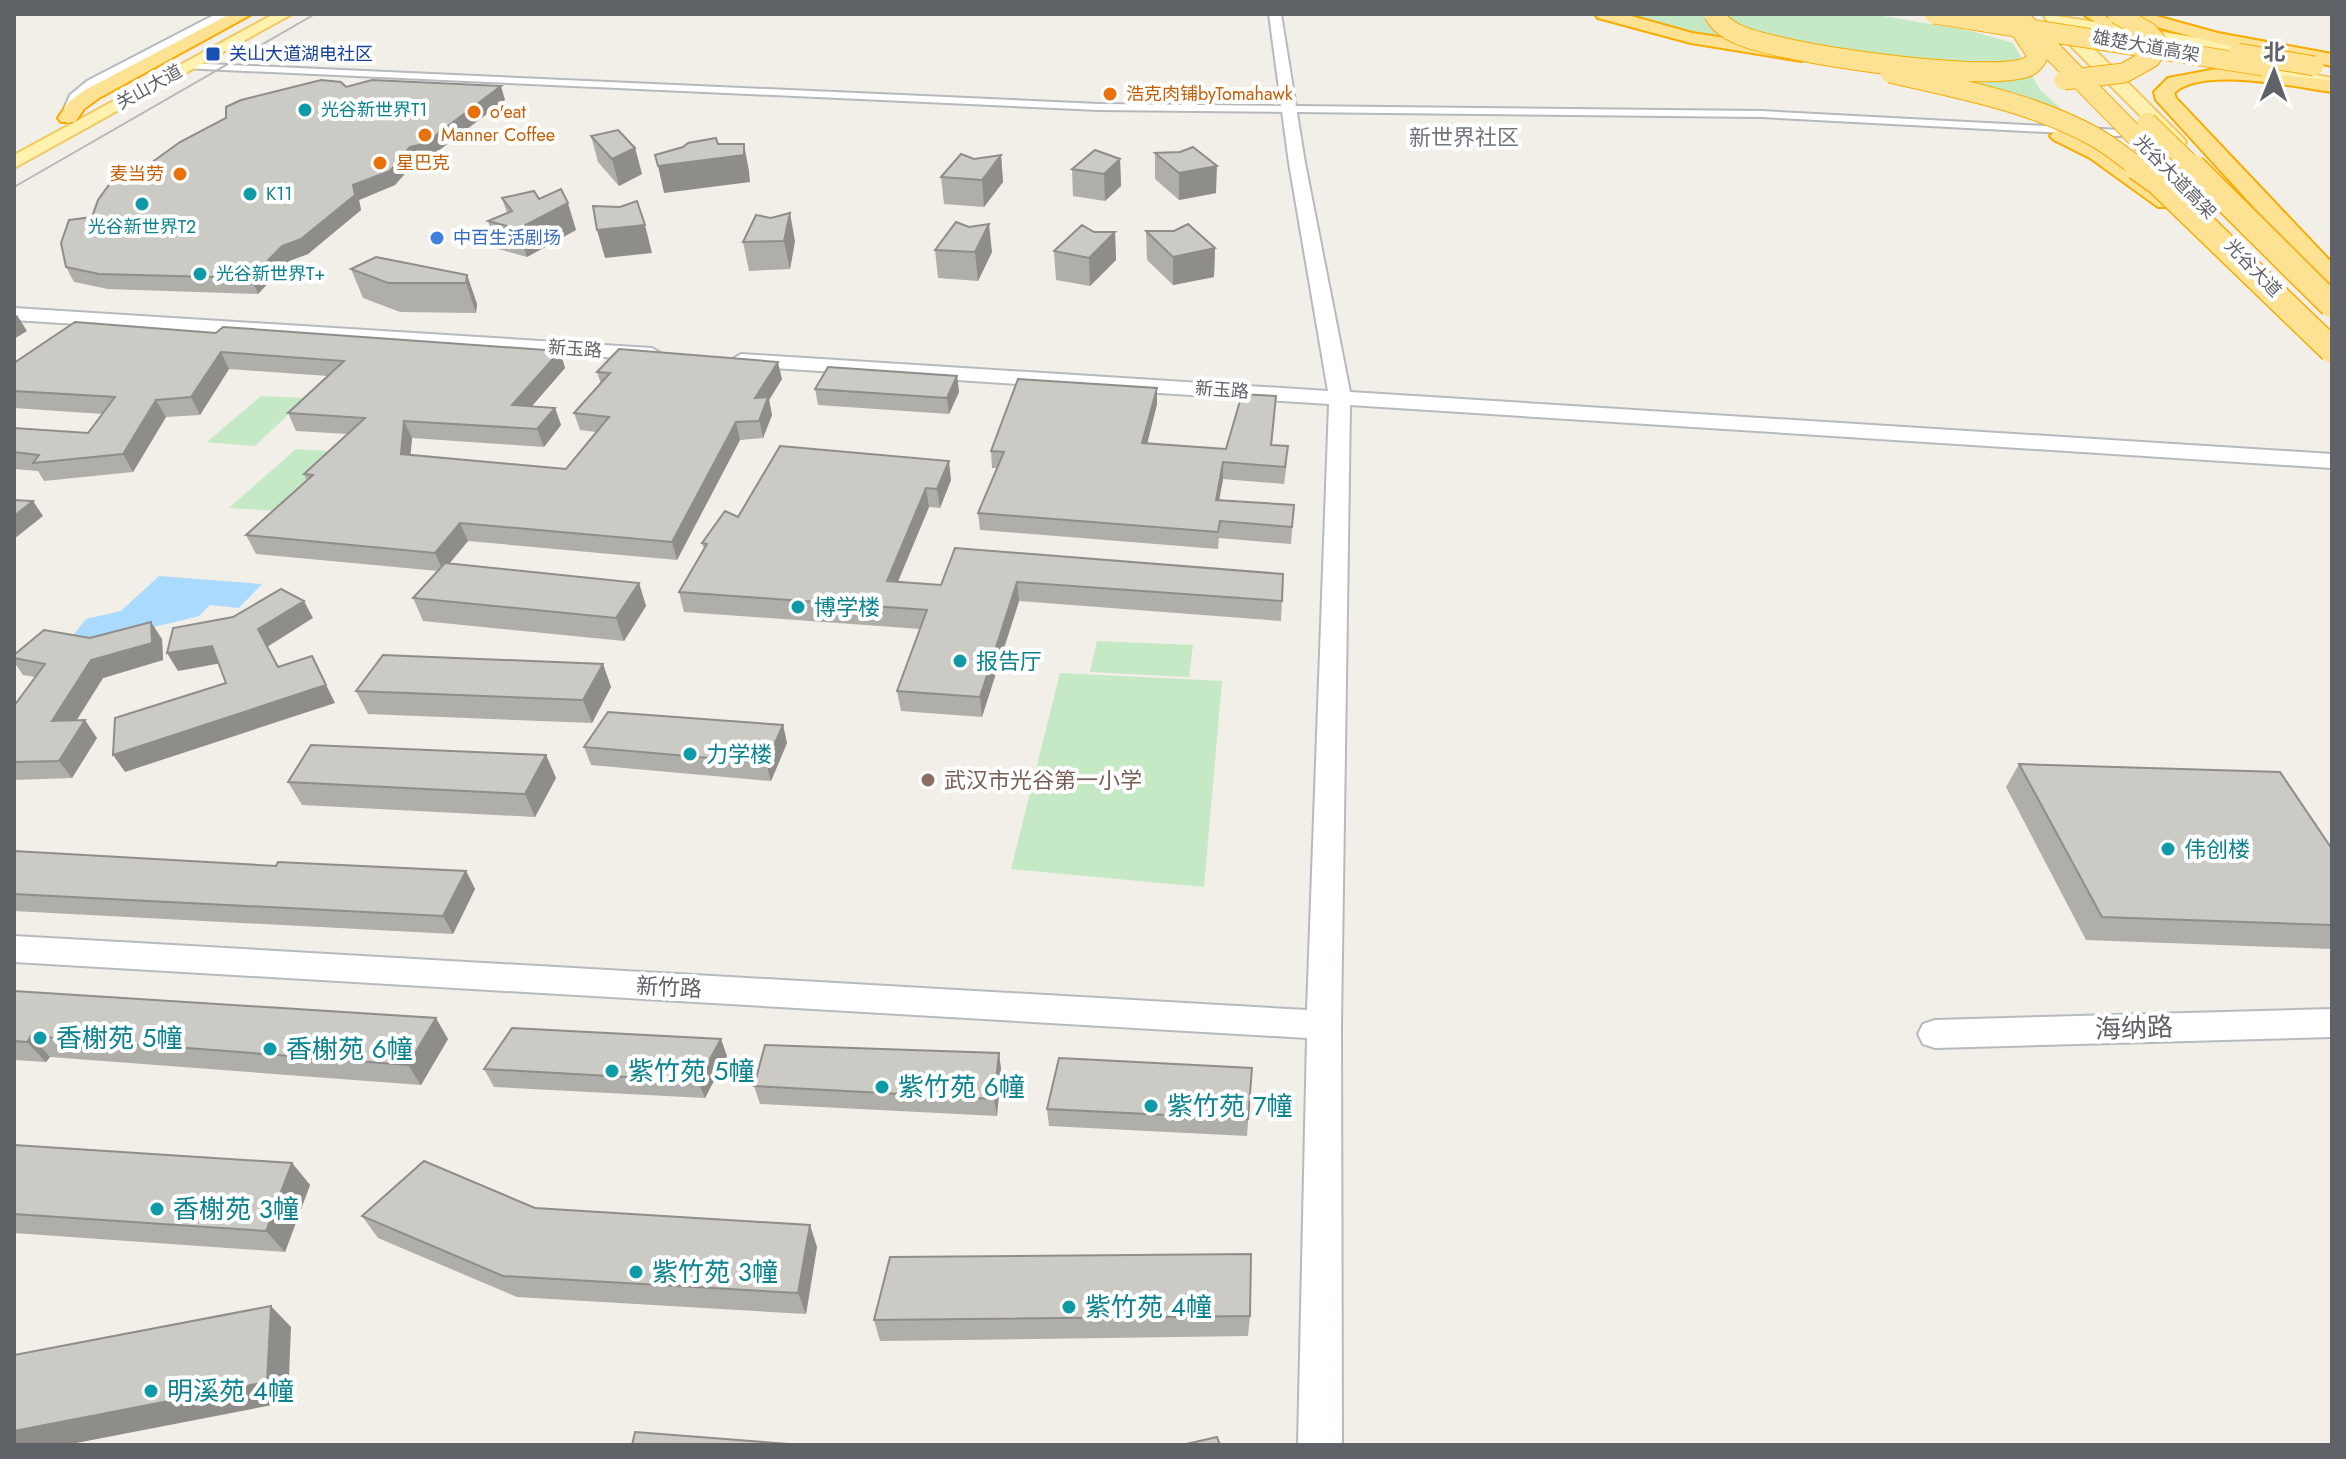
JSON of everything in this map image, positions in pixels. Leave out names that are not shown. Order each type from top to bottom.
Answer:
[{"type":"highway","points":[[68,118],[77,105],[92,94],[243,14]]},
{"type":"highway","points":[[1714,14],[1724,28],[1766,43],[1984,71],[2024,68],[2034,63],[2038,56],[2013,16]]},
{"type":"highway","points":[[1934,14],[2263,66]]},
{"type":"highway","name":"雄楚大道高架","points":[[1960,14],[2263,66],[2332,82]]},
{"type":"highway","points":[[2092,14],[2112,31],[2139,88],[2255,229]]},
{"type":"highway","points":[[1615,16],[1745,48],[2041,81],[2116,75],[2134,69],[2151,58],[2156,41],[2148,32],[2117,14]]},
{"type":"highway","points":[[2129,14],[2216,38],[2332,64]]},
{"type":"highway","points":[[1615,16],[1706,44],[1961,87],[2029,107],[2077,127],[2124,155],[2158,182],[2332,350]]},
{"type":"highway","points":[[1615,16],[1682,47],[1934,92],[2001,112],[2078,143],[2120,167],[2186,218],[2266,300],[2332,358]]},
{"type":"highway","name":"雄楚大道高架","points":[[2013,16],[2332,64]]},
{"type":"highway","name":"光谷大道高架","points":[[2013,16],[2332,341]]},
{"type":"highway","name":"光谷大道高架","points":[[2048,16],[2332,305]]},
{"type":"highway","points":[[2332,82],[2217,75],[2181,79],[2170,83],[2164,92],[2166,100],[2332,278]]},
{"type":"main road","name":"关山大道","points":[[14,147],[261,14]]},
{"type":"main road","name":"关山大道","points":[[14,162],[285,14]]},
{"type":"main road","points":[[1943,14],[2048,16],[2332,64]]},
{"type":"main road","points":[[2013,16],[2073,35],[2332,82]]},
{"type":"main road","name":"光谷大道","points":[[2013,16],[2120,133],[2332,350]]},
{"type":"main road","name":"光谷大道","points":[[2048,16],[2073,35],[2204,171],[2332,290]]},
{"type":"street","points":[[68,118],[75,98],[92,84],[226,14]]},
{"type":"street","points":[[1275,14],[1297,163],[1340,397],[1324,1025],[1320,1445]]},
{"type":"street","points":[[186,66],[1099,107],[1808,115],[2120,133]]},
{"type":"street","name":"新玉路","points":[[14,314],[679,356]]},
{"type":"street","name":"新玉路","points":[[726,359],[2332,461]]},
{"type":"street","name":"新竹路","points":[[14,949],[1324,1025]]},
{"type":"street","name":"海纳路","points":[[1935,1034],[2332,1023]]},
{"type":"green space","points":[[1618,14],[1871,14],[1971,31],[2013,43],[2040,90],[2076,122],[1919,81],[1643,23]]},
{"type":"green space","points":[[261,396],[306,398],[255,446],[207,442]]},
{"type":"green space","points":[[296,449],[340,452],[278,511],[229,508]]},
{"type":"green space","points":[[1097,641],[1193,645],[1189,677],[1090,672]]},
{"type":"green space","points":[[1060,673],[1222,681],[1204,887],[1011,869]]},
{"type":"water","points":[[159,576],[262,584],[239,608],[210,605],[199,616],[92,642],[74,634],[86,619],[121,611]]},
{"type":"building","name":"K11","points":[[321,80],[341,82],[346,87],[372,80],[501,86],[424,144],[410,147],[390,171],[353,185],[355,195],[301,239],[282,246],[251,278],[99,274],[66,267],[61,243],[69,220],[92,217],[98,200],[114,178],[137,173],[180,142],[226,118],[226,107],[241,100]]},
{"type":"building","points":[[618,130],[635,148],[612,159],[591,136]]},
{"type":"building","points":[[716,138],[718,144],[744,144],[744,155],[658,166],[655,155],[688,143]]},
{"type":"building","points":[[1193,147],[1217,166],[1179,173],[1155,153],[1180,152]]},
{"type":"building","points":[[1095,150],[1120,159],[1104,174],[1072,169]]},
{"type":"building","points":[[961,154],[974,159],[1001,155],[982,180],[941,177]]},
{"type":"building","points":[[561,189],[568,203],[518,229],[488,221],[512,211],[502,198],[534,191],[539,199]]},
{"type":"building","points":[[637,201],[645,225],[597,230],[593,206],[620,207]]},
{"type":"building","points":[[790,213],[784,241],[743,242],[756,215],[771,218]]},
{"type":"building","points":[[956,222],[969,227],[989,224],[975,252],[935,250]]},
{"type":"building","points":[[1188,224],[1215,248],[1173,257],[1146,231],[1174,231]]},
{"type":"building","points":[[1082,225],[1094,232],[1115,232],[1089,258],[1054,251]]},
{"type":"building","points":[[376,257],[467,275],[466,283],[388,283],[351,269]]},
{"type":"building","points":[[75,322],[216,333],[223,327],[560,351],[512,405],[555,408],[537,429],[404,421],[401,454],[566,469],[609,417],[574,413],[610,373],[597,372],[619,349],[778,362],[755,398],[768,397],[759,421],[736,422],[672,542],[460,523],[435,553],[246,535],[313,475],[304,474],[365,418],[288,413],[344,361],[221,352],[191,397],[156,400],[123,454],[33,463],[39,455],[14,452],[14,428],[88,433],[115,397],[14,391],[14,363]]},
{"type":"building","points":[[828,367],[957,376],[947,398],[815,389]]},
{"type":"building","points":[[1018,379],[1157,388],[1142,443],[1226,449],[1242,394],[1276,396],[1271,445],[1288,446],[1285,467],[1223,462],[1216,500],[1294,505],[1292,527],[1220,521],[1218,532],[978,513],[1004,452],[991,451]]},
{"type":"building","points":[[780,446],[949,461],[937,489],[926,488],[887,581],[941,585],[955,548],[1283,574],[1282,601],[1017,582],[980,697],[897,691],[927,610],[679,592],[707,544],[702,543],[725,511],[738,517]]},
{"type":"building","points":[[14,500],[33,501],[14,516]]},
{"type":"building","points":[[445,563],[639,583],[616,618],[413,598]]},
{"type":"building","points":[[281,589],[304,601],[258,629],[278,667],[312,656],[326,685],[113,755],[115,718],[226,683],[212,646],[167,653],[173,628],[233,617]]},
{"type":"building","points":[[151,622],[152,643],[91,660],[52,721],[85,720],[59,761],[14,762],[14,706],[45,664],[14,658],[14,655],[44,630],[90,638]]},
{"type":"building","points":[[383,655],[603,664],[583,700],[356,691]]},
{"type":"building","points":[[608,712],[783,725],[766,763],[584,747]]},
{"type":"building","points":[[311,745],[546,755],[525,794],[288,782]]},
{"type":"building","name":"伟创楼","points":[[2019,764],[2280,772],[2332,849],[2332,925],[2102,917]]},
{"type":"building","points":[[14,851],[276,866],[278,862],[466,871],[443,916],[14,894]]},
{"type":"building","points":[[14,991],[436,1018],[408,1065],[31,1036],[27,1042],[14,1041]]},
{"type":"building","points":[[512,1028],[721,1039],[698,1081],[484,1069]]},
{"type":"building","points":[[765,1045],[999,1053],[994,1099],[754,1086]]},
{"type":"building","name":"紫竹苑 7幢","points":[[1059,1058],[1252,1068],[1248,1119],[1047,1109]]},
{"type":"building","name":"香榭苑 3幢","points":[[14,1145],[292,1163],[266,1231],[14,1214]]},
{"type":"building","name":"紫竹苑 3幢","points":[[424,1161],[535,1208],[810,1225],[798,1293],[503,1276],[362,1216]]},
{"type":"building","name":"紫竹苑 4幢","points":[[1251,1254],[1250,1316],[874,1320],[890,1257]]},
{"type":"building","name":"明溪苑 4幢","points":[[271,1306],[267,1382],[14,1431],[14,1355]]},
{"type":"building","points":[[635,1432],[802,1445],[632,1445]]},
{"type":"building","points":[[1217,1437],[1220,1445],[1182,1445]]},
{"type":"tram line","points":[[14,187],[315,14]]},
{"type":"place","name":"关山大道湖电社区","points":[[213,54]]},
{"type":"place","name":"浩克肉铺byTomahawk","points":[[1110,94]]},
{"type":"place","name":"光谷新世界T1","points":[[305,110]]},
{"type":"place","name":"o'eat","points":[[474,112]]},
{"type":"place","name":"Manner Coffee","points":[[425,135]]},
{"type":"place","name":"星巴克","points":[[380,163]]},
{"type":"place","name":"麦当劳","points":[[180,174]]},
{"type":"place","name":"K11","points":[[250,194]]},
{"type":"place","name":"光谷新世界T2","points":[[142,204]]},
{"type":"place","name":"中百生活剧场","points":[[437,238]]},
{"type":"place","name":"光谷新世界T+","points":[[200,274]]},
{"type":"place","name":"博学楼","points":[[798,607]]},
{"type":"place","name":"报告厅","points":[[960,661]]},
{"type":"place","name":"力学楼","points":[[690,754]]},
{"type":"place","name":"武汉市光谷第一小学","points":[[928,780]]},
{"type":"place","name":"伟创楼","points":[[2168,849]]},
{"type":"place","name":"香榭苑 5幢","points":[[40,1038]]},
{"type":"place","name":"香榭苑 6幢","points":[[270,1049]]},
{"type":"place","name":"紫竹苑 5幢","points":[[612,1071]]},
{"type":"place","name":"紫竹苑 6幢","points":[[882,1087]]},
{"type":"place","name":"紫竹苑 7幢","points":[[1151,1106]]},
{"type":"place","name":"香榭苑 3幢","points":[[157,1209]]},
{"type":"place","name":"紫竹苑 3幢","points":[[636,1272]]},
{"type":"place","name":"紫竹苑 4幢","points":[[1069,1307]]},
{"type":"place","name":"明溪苑 4幢","points":[[151,1391]]},
{"type":"district","name":"新世界社区","points":[[1464,137]]}]
